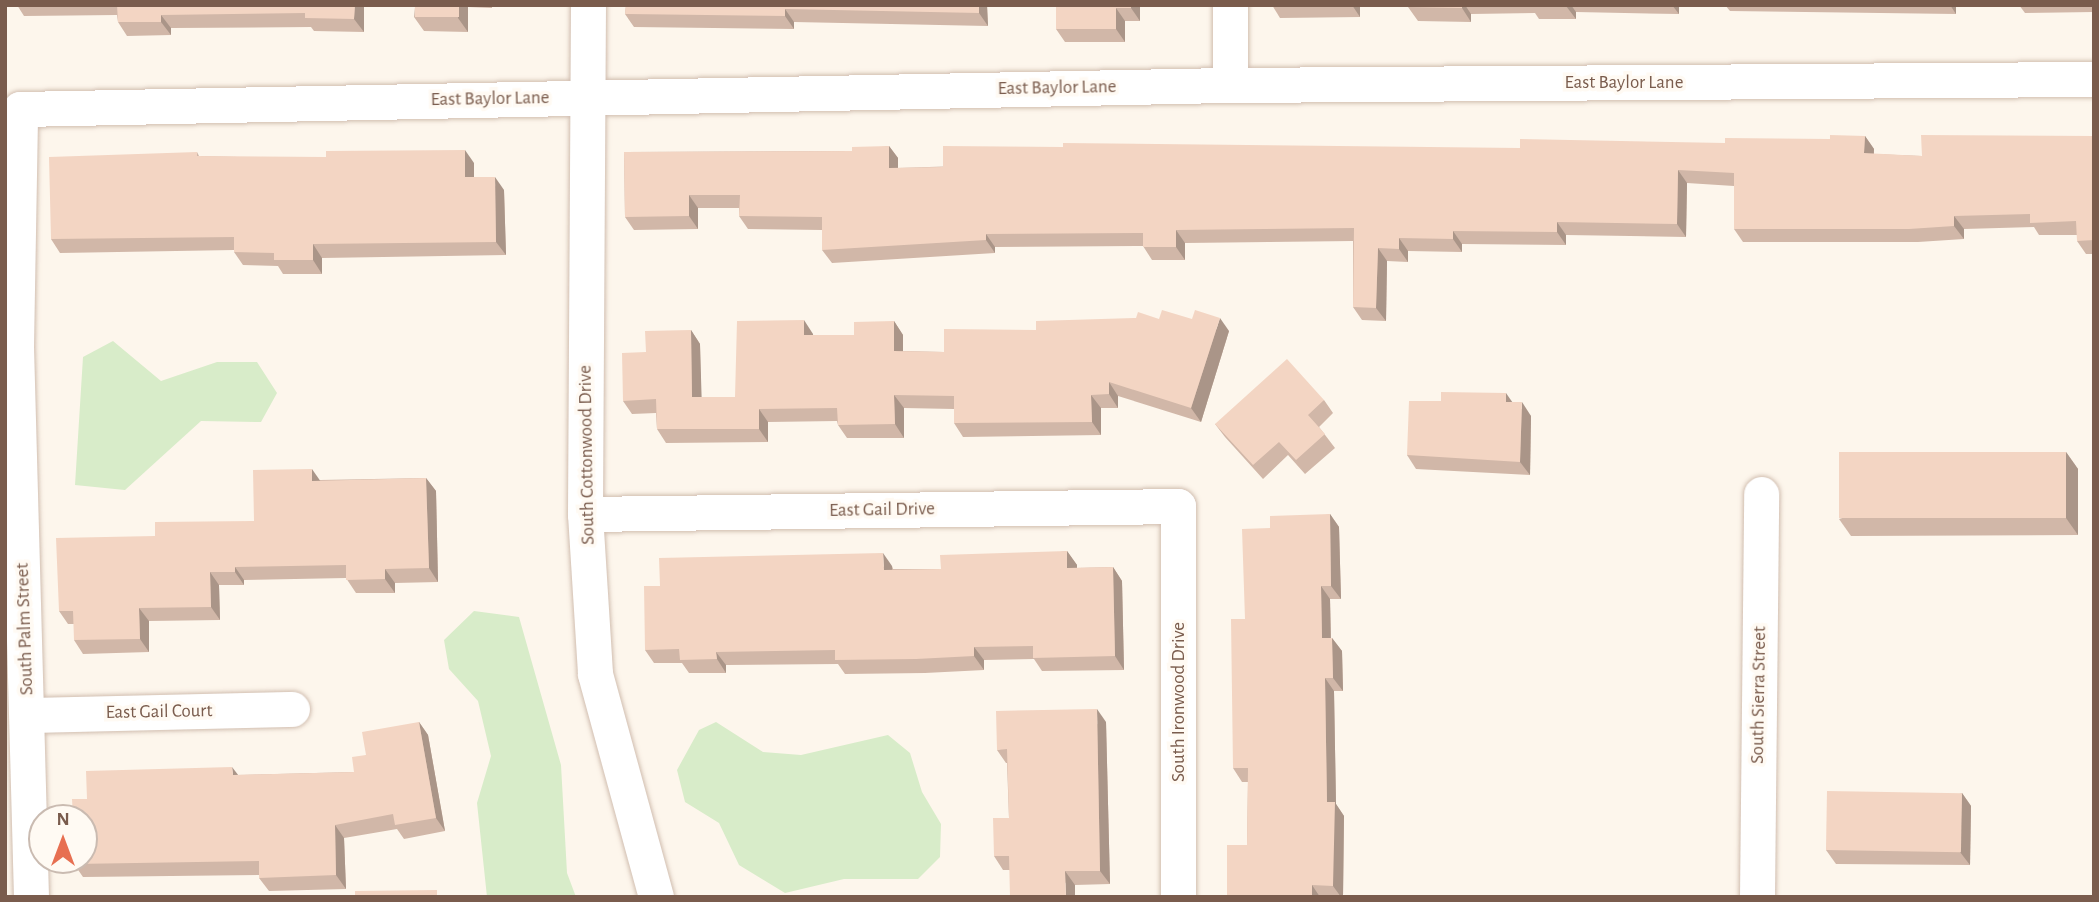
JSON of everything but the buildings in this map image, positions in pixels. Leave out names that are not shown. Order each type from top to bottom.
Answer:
[{"type":"street","name":"South Cottonwood Drive","points":[[588,5],[586,514],[595,674],[656,897]]},
{"type":"street","points":[[1230,5],[1230,85]]},
{"type":"street","name":"East Baylor Lane","points":[[20,109],[1230,85],[2094,79]]},
{"type":"street","name":"South Palm Street","points":[[20,109],[11,348],[27,715],[31,897]]},
{"type":"street","name":"South Sierra Street","points":[[1756,897],[1761,494]]},
{"type":"street","name":"East Gail Drive","points":[[586,514],[1178,506]]},
{"type":"street","name":"South Ironwood Drive","points":[[1178,506],[1178,897]]},
{"type":"street","name":"East Gail Court","points":[[27,715],[292,709]]},
{"type":"green space","points":[[113,341],[161,381],[217,362],[257,362],[277,393],[261,422],[201,421],[125,490],[75,485],[83,357]]},
{"type":"green space","points":[[474,611],[519,617],[561,765],[567,873],[576,897],[487,897],[477,803],[491,756],[478,701],[449,669],[444,640]]},
{"type":"green space","points":[[716,722],[763,752],[801,755],[888,735],[910,753],[922,792],[941,824],[940,857],[918,879],[844,879],[785,893],[739,865],[719,823],[685,802],[677,770],[699,730]]}]
